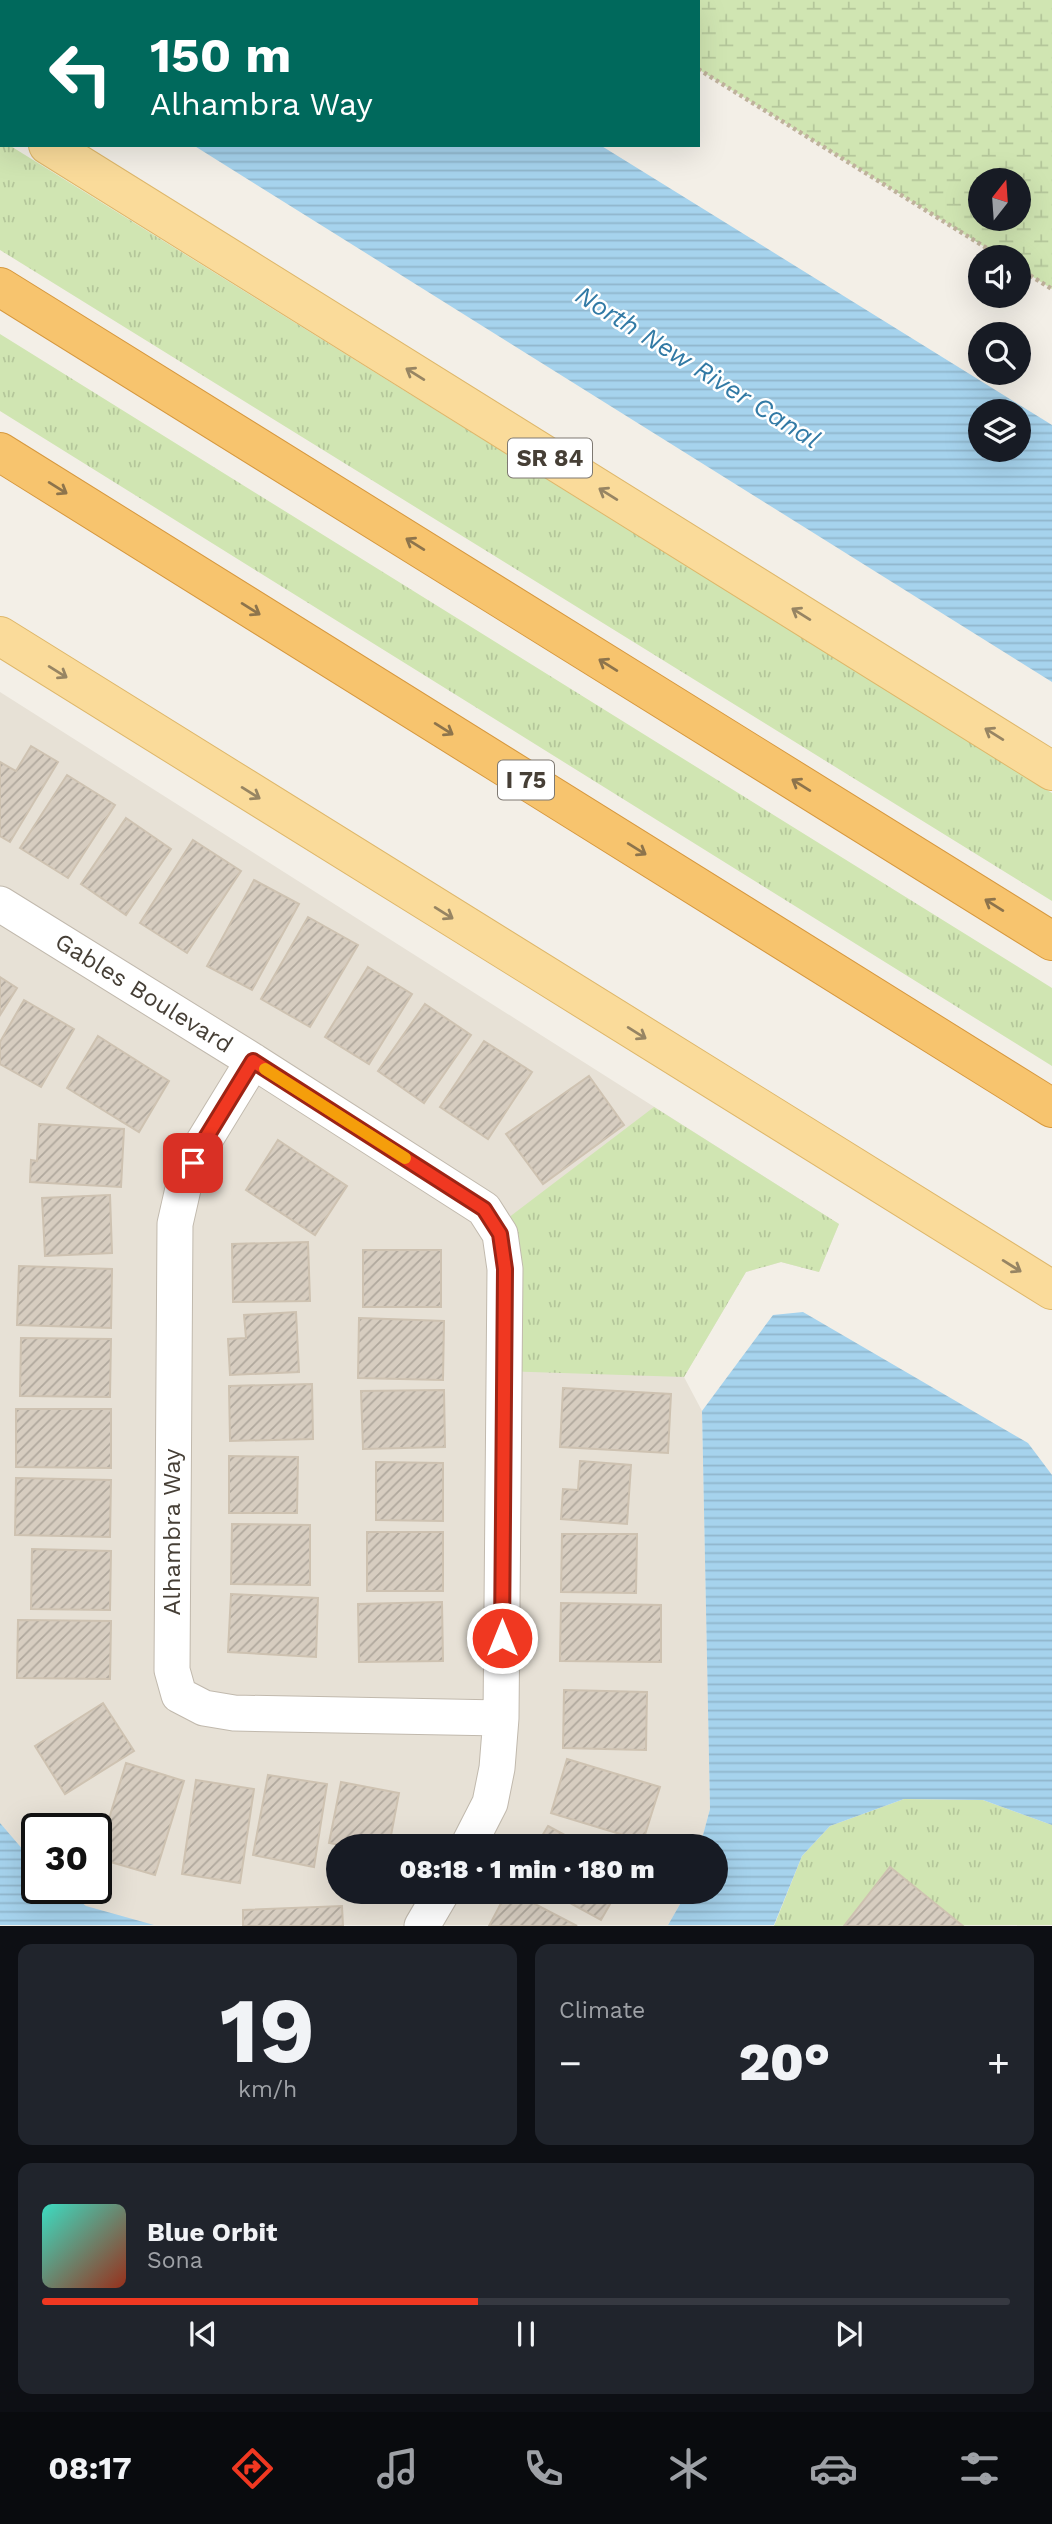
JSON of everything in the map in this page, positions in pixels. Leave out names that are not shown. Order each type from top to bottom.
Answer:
[{"type":"highway","points":[[0,286],[1052,941]]},
{"type":"highway","name":"I 75","points":[[0,452],[1052,1108]]},
{"type":"main road","name":"SR 84","points":[[51,147],[1052,771]]},
{"type":"main road","points":[[0,636],[1052,1290]]},
{"type":"street","name":"Gables Boulevard","points":[[0,904],[484,1209],[500,1234],[505,1269],[502,1718],[497,1768],[490,1802],[474,1834]]},
{"type":"street","name":"Alhambra Way","points":[[253,1061],[201,1146],[185,1180],[174,1224],[172,1670],[179,1695],[204,1707],[234,1713],[502,1718]]},
{"type":"street","points":[[422,1926],[435,1904]]},
{"type":"path","points":[[700,70],[981,245]]},
{"type":"path","points":[[1031,276],[1052,289]]},
{"type":"shaded area","points":[[0,692],[839,1224],[819,1272],[781,1262],[746,1272],[684,1377],[702,1411],[710,1809],[703,1834],[326,1834],[326,1904],[680,1904],[668,1925],[0,1925]]},
{"type":"green space","points":[[700,0],[1052,0],[1052,289],[1031,276],[1031,245],[982,245],[700,70]]},
{"type":"green space","points":[[0,147],[12,147],[1052,793],[1052,901],[0,250]]},
{"type":"green space","points":[[0,334],[1052,988],[1052,1066],[0,411]]},
{"type":"green space","points":[[654,1107],[839,1224],[819,1272],[781,1262],[746,1272],[684,1377],[504,1371],[496,1227]]},
{"type":"green space","points":[[904,1799],[983,1800],[1052,1825],[1052,1925],[774,1926],[802,1856],[830,1826]]},
{"type":"water","name":"North New River Canal","points":[[196,147],[603,147],[968,373],[968,385],[987,385],[1010,399],[968,399],[968,462],[1031,462],[1031,412],[1052,425],[1052,682]]},
{"type":"water","points":[[803,1312],[1028,1443],[1052,1475],[1052,1825],[983,1800],[904,1799],[830,1826],[802,1856],[774,1925],[668,1925],[680,1904],[728,1904],[728,1834],[703,1834],[710,1809],[702,1411],[773,1315]]},
{"type":"water","points":[[0,1823],[21,1847],[21,1904],[83,1904],[154,1925],[0,1925]]},
{"type":"building","points":[[31,746],[58,762],[10,842],[0,836],[0,762],[16,771]]},
{"type":"building","points":[[67,775],[115,805],[68,878],[20,848]]},
{"type":"building","points":[[126,818],[171,849],[126,915],[81,884]]},
{"type":"building","points":[[193,840],[241,871],[187,953],[140,923]]},
{"type":"building","points":[[254,880],[299,904],[252,990],[207,966]]},
{"type":"building","points":[[308,917],[358,945],[310,1027],[261,999]]},
{"type":"building","points":[[368,967],[412,994],[369,1064],[325,1037]]},
{"type":"building","points":[[0,977],[17,988],[0,1015]]},
{"type":"building","points":[[24,1000],[74,1029],[41,1087],[0,1064],[0,1042]]},
{"type":"building","points":[[425,1004],[471,1035],[424,1103],[378,1071]]},
{"type":"building","points":[[98,1036],[169,1081],[139,1132],[67,1088]]},
{"type":"building","points":[[484,1041],[532,1072],[488,1139],[440,1107]]},
{"type":"building","points":[[589,1076],[624,1125],[543,1184],[506,1134]]},
{"type":"building","points":[[39,1124],[124,1129],[121,1187],[30,1182],[31,1160],[37,1161]]},
{"type":"building","points":[[278,1140],[347,1186],[315,1235],[246,1190]]},
{"type":"building","points":[[110,1195],[112,1253],[45,1256],[42,1198]]},
{"type":"building","points":[[308,1242],[310,1301],[233,1302],[232,1244]]},
{"type":"building","points":[[363,1250],[441,1250],[441,1307],[363,1307]]},
{"type":"building","points":[[19,1266],[112,1269],[111,1328],[17,1325]]},
{"type":"building","points":[[296,1312],[299,1372],[230,1375],[228,1339],[246,1338],[244,1315]]},
{"type":"building","points":[[359,1318],[444,1321],[443,1380],[358,1378]]},
{"type":"building","points":[[21,1338],[111,1339],[110,1397],[20,1396]]},
{"type":"building","points":[[312,1384],[313,1439],[230,1441],[229,1386]]},
{"type":"building","points":[[563,1388],[671,1394],[668,1453],[560,1447]]},
{"type":"building","points":[[444,1390],[445,1447],[363,1449],[361,1391]]},
{"type":"building","points":[[16,1409],[111,1409],[111,1468],[16,1467]]},
{"type":"building","points":[[229,1456],[298,1457],[297,1513],[229,1513]]},
{"type":"building","points":[[580,1461],[631,1465],[627,1524],[561,1519],[563,1489],[578,1490]]},
{"type":"building","points":[[376,1462],[443,1463],[443,1521],[376,1520]]},
{"type":"building","points":[[16,1478],[111,1480],[110,1537],[15,1535]]},
{"type":"building","points":[[232,1524],[310,1525],[310,1585],[231,1584]]},
{"type":"building","points":[[367,1532],[443,1532],[443,1591],[367,1591]]},
{"type":"building","points":[[562,1534],[637,1534],[636,1593],[561,1592]]},
{"type":"building","points":[[32,1549],[111,1551],[110,1610],[31,1609]]},
{"type":"building","points":[[231,1594],[318,1598],[316,1657],[228,1652]]},
{"type":"building","points":[[442,1602],[443,1661],[359,1662],[358,1604]]},
{"type":"building","points":[[561,1603],[661,1605],[661,1662],[560,1661]]},
{"type":"building","points":[[18,1620],[111,1621],[110,1679],[17,1678]]},
{"type":"building","points":[[564,1690],[647,1692],[646,1750],[563,1748]]},
{"type":"building","points":[[103,1703],[134,1751],[65,1794],[35,1746]]},
{"type":"building","points":[[567,1759],[660,1787],[645,1834],[620,1834],[551,1813]]},
{"type":"building","points":[[126,1763],[184,1781],[155,1875],[112,1862],[111,1813]]},
{"type":"building","points":[[268,1775],[327,1784],[314,1867],[253,1855]]},
{"type":"building","points":[[196,1780],[254,1789],[240,1883],[182,1874]]},
{"type":"building","points":[[341,1782],[399,1793],[391,1834],[331,1834]]},
{"type":"building","points":[[548,1826],[563,1834],[543,1834]]},
{"type":"building","points":[[890,1867],[963,1926],[844,1926]]},
{"type":"building","points":[[501,1904],[535,1904],[577,1926],[489,1926]]},
{"type":"building","points":[[572,1904],[610,1904],[601,1920]]},
{"type":"building","points":[[342,1906],[343,1926],[243,1926],[243,1910]]},
{"type":"slow traffic","points":[[265,1069],[405,1158]]},
{"type":"route","points":[[193,1163],[253,1061],[484,1209],[500,1234],[505,1269],[502,1638]]}]
